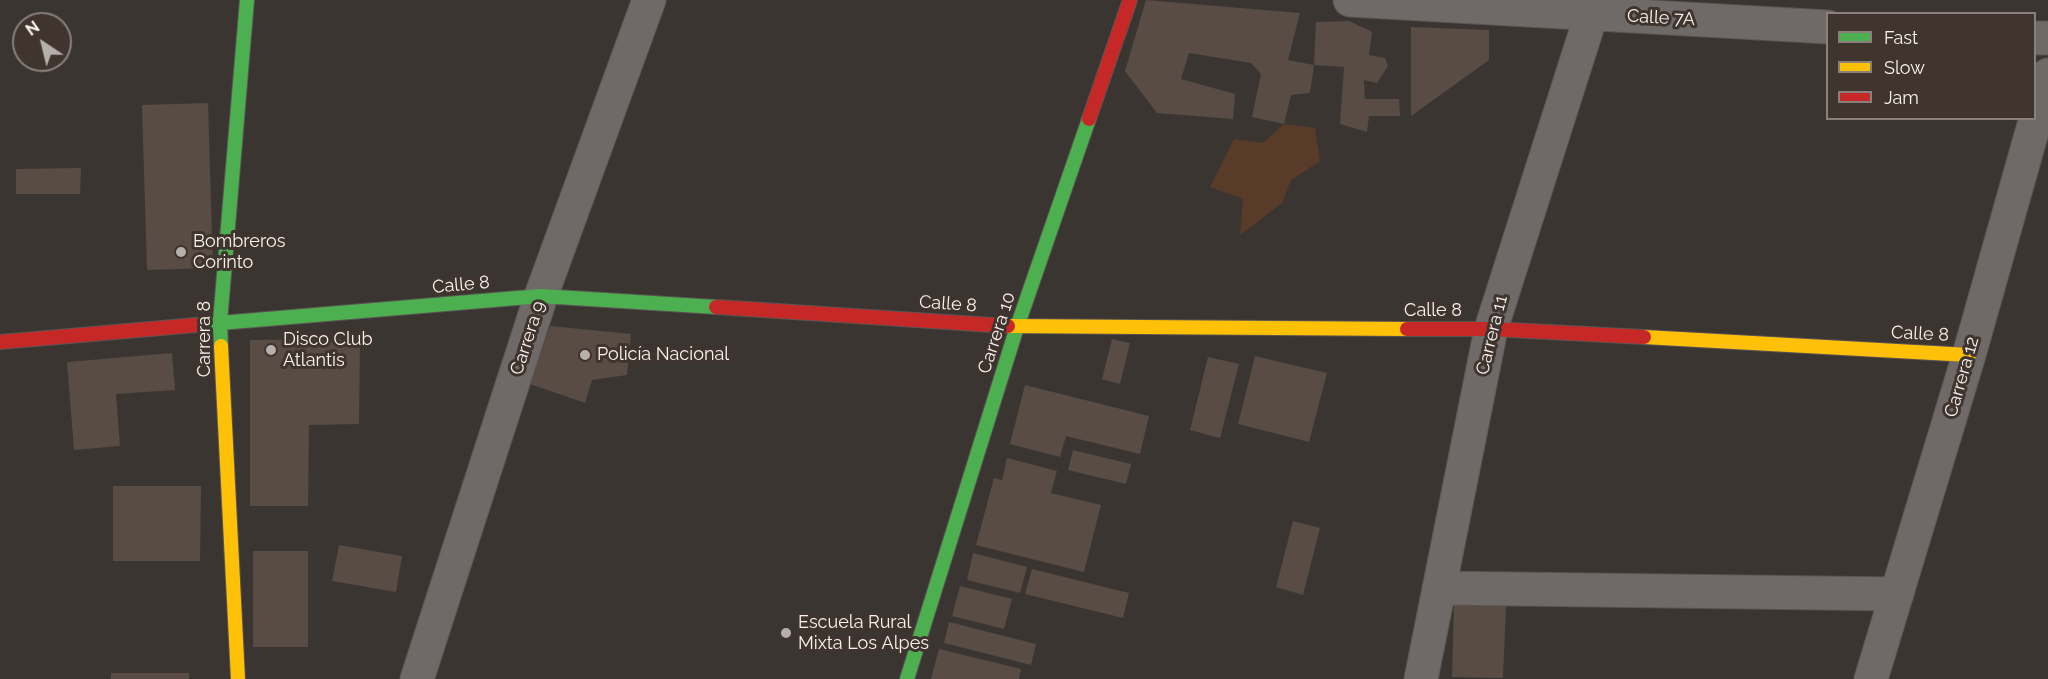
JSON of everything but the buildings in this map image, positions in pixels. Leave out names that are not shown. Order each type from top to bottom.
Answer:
[{"type":"street","name":"Carrera 8","points":[[238,679],[220,322],[247,0]]},
{"type":"street","name":"Carrera 9","points":[[417,679],[541,296],[649,0]]},
{"type":"street","name":"Carrera 10","points":[[907,679],[1017,327],[1130,0]]},
{"type":"street","name":"Calle 7A","points":[[1350,0],[1593,7],[1826,27]]},
{"type":"street","name":"Carrera 11","points":[[1421,679],[1491,329],[1593,7]]},
{"type":"street","name":"Carrera 12","points":[[2036,117],[2048,75]]},
{"type":"street","name":"Carrera 12","points":[[1871,679],[2035,120]]},
{"type":"street","name":"Calle 8","points":[[0,342],[541,296],[1017,327],[1491,329],[1968,355]]},
{"type":"street","points":[[1439,588],[1897,594]]},
{"type":"shaded area","points":[[1284,124],[1315,128],[1320,161],[1291,180],[1282,203],[1240,235],[1243,199],[1210,187],[1234,139],[1263,143]]},
{"type":"traffic: fast","points":[[221,346],[220,322],[247,0]]},
{"type":"traffic: fast","points":[[907,679],[1017,327],[1089,119]]},
{"type":"traffic: fast","points":[[196,325],[541,296],[716,307]]},
{"type":"traffic: slow","points":[[1008,326],[1407,329]]},
{"type":"traffic: slow","points":[[1644,337],[1969,355]]},
{"type":"traffic: slow","points":[[221,346],[238,679]]},
{"type":"traffic: jam","points":[[1089,119],[1130,0]]},
{"type":"traffic: jam","points":[[716,307],[1008,326]]},
{"type":"traffic: jam","points":[[0,342],[196,325]]},
{"type":"traffic: jam","points":[[1407,329],[1491,329],[1644,337]]},
{"type":"place","name":"Bombreros Corinto","points":[[181,252]]},
{"type":"place","name":"Disco Club Atlantis","points":[[271,350]]},
{"type":"place","name":"Policía Nacional","points":[[585,355]]},
{"type":"place","name":"Escuela Rural Mixta Los Alpes","points":[[786,633]]}]
